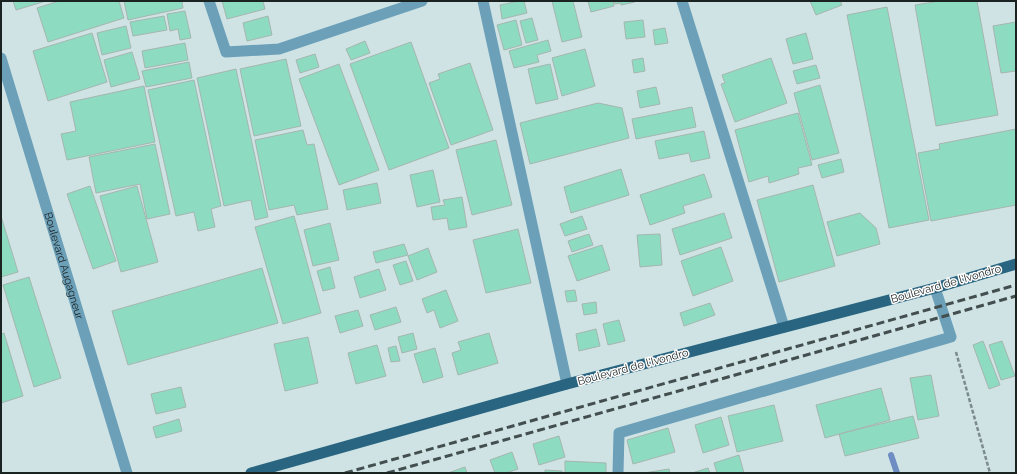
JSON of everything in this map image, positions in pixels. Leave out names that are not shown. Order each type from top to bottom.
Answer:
[{"type":"main road","name":"Boulevard de l'Ivondro","points":[[251,473],[567,384],[935,288],[1016,264]]},
{"type":"street","points":[[210,1],[226,52],[279,49],[422,1]]},
{"type":"street","points":[[482,1],[567,384]]},
{"type":"street","points":[[682,1],[784,328]]},
{"type":"street","name":"Boulevard Augagneur","points":[[1,58],[127,473]]},
{"type":"street","points":[[618,473],[619,433],[951,337],[935,288]]},
{"type":"path","points":[[951,337],[990,473]]},
{"type":"building","points":[[13,1],[46,1],[16,10]]},
{"type":"building","points":[[59,1],[119,1],[124,18],[48,42],[37,8]]},
{"type":"building","points":[[124,1],[182,1],[183,8],[128,20]]},
{"type":"building","points":[[222,1],[263,1],[265,9],[227,19]]},
{"type":"building","points":[[524,1],[527,13],[502,19],[500,5]]},
{"type":"building","points":[[552,1],[573,1],[582,37],[562,42]]},
{"type":"building","points":[[588,1],[613,1],[614,6],[591,12]]},
{"type":"building","points":[[614,1],[635,2],[621,5],[621,3],[615,4]]},
{"type":"building","points":[[810,1],[840,1],[842,5],[816,15]]},
{"type":"building","points":[[940,1],[977,1],[998,115],[936,126],[915,5]]},
{"type":"building","points":[[887,7],[929,220],[889,228],[847,15]]},
{"type":"building","points":[[185,11],[191,38],[180,40],[178,29],[170,31],[167,14]]},
{"type":"building","points":[[164,16],[167,30],[133,36],[130,22]]},
{"type":"building","points":[[268,16],[272,35],[247,41],[243,23]]},
{"type":"building","points":[[532,18],[538,40],[526,43],[520,21]]},
{"type":"building","points":[[516,20],[522,45],[504,50],[497,25]]},
{"type":"building","points":[[643,20],[645,37],[626,39],[624,22]]},
{"type":"building","points":[[1016,22],[1016,71],[1001,73],[993,26]]},
{"type":"building","points":[[126,26],[131,48],[102,55],[97,33]]},
{"type":"building","points":[[665,28],[668,43],[655,45],[653,30]]},
{"type":"building","points":[[92,33],[107,82],[48,101],[33,51]]},
{"type":"building","points":[[806,33],[813,59],[793,64],[786,39]]},
{"type":"building","points":[[548,40],[551,51],[537,55],[539,62],[514,68],[509,51]]},
{"type":"building","points":[[365,41],[370,53],[351,60],[346,49]]},
{"type":"building","points":[[411,42],[449,148],[389,170],[350,64]]},
{"type":"building","points":[[185,43],[188,60],[145,68],[142,51]]},
{"type":"building","points":[[585,49],[595,86],[562,96],[552,58]]},
{"type":"building","points":[[132,52],[140,79],[111,87],[104,60]]},
{"type":"building","points":[[315,54],[319,67],[300,73],[296,60]]},
{"type":"building","points":[[643,58],[645,71],[634,73],[632,60]]},
{"type":"building","points":[[771,58],[787,103],[735,122],[721,84],[725,83],[722,75]]},
{"type":"building","points":[[286,59],[301,126],[254,136],[240,69]]},
{"type":"building","points":[[189,62],[192,78],[146,87],[142,71]]},
{"type":"building","points":[[470,63],[493,130],[451,145],[429,83],[440,79],[438,74]]},
{"type":"building","points":[[339,64],[379,170],[339,185],[299,79]]},
{"type":"building","points":[[550,64],[558,99],[536,104],[528,69]]},
{"type":"building","points":[[816,65],[820,78],[797,84],[793,71]]},
{"type":"building","points":[[236,69],[268,217],[255,220],[251,200],[224,206],[197,78]]},
{"type":"building","points":[[194,80],[221,206],[211,209],[215,227],[198,231],[194,212],[176,216],[148,90]]},
{"type":"building","points":[[820,85],[839,153],[812,160],[794,93]]},
{"type":"building","points":[[144,86],[155,142],[67,160],[61,134],[76,131],[70,102]]},
{"type":"building","points":[[656,87],[660,104],[640,108],[637,91]]},
{"type":"building","points":[[598,103],[622,108],[629,138],[530,164],[520,123]]},
{"type":"building","points":[[692,107],[696,127],[636,139],[632,119]]},
{"type":"building","points":[[798,113],[812,165],[798,168],[799,174],[769,183],[768,176],[749,182],[735,130]]},
{"type":"building","points":[[1016,129],[1016,205],[931,221],[918,153],[940,149],[939,144]]},
{"type":"building","points":[[303,130],[307,145],[314,144],[328,209],[297,215],[294,205],[269,210],[255,140]]},
{"type":"building","points":[[704,131],[710,158],[691,162],[689,153],[659,159],[655,141]]},
{"type":"building","points":[[496,140],[512,205],[472,215],[456,150]]},
{"type":"building","points":[[155,144],[170,214],[147,219],[140,184],[96,193],[89,157]]},
{"type":"building","points":[[841,159],[844,172],[822,178],[818,165]]},
{"type":"building","points":[[621,169],[629,195],[571,213],[564,187]]},
{"type":"building","points":[[433,170],[440,202],[417,207],[410,175]]},
{"type":"building","points":[[704,174],[712,197],[683,206],[685,213],[650,225],[640,195]]},
{"type":"building","points":[[377,183],[381,203],[347,210],[343,190]]},
{"type":"building","points":[[813,185],[835,266],[779,282],[757,200]]},
{"type":"building","points":[[90,186],[116,261],[93,269],[67,194]]},
{"type":"building","points":[[137,186],[158,262],[121,272],[100,196]]},
{"type":"building","points":[[462,197],[467,227],[449,230],[447,218],[433,220],[431,207],[445,205],[443,200]]},
{"type":"building","points":[[724,213],[732,238],[680,255],[672,229]]},
{"type":"building","points":[[860,213],[876,228],[880,244],[837,256],[827,222]]},
{"type":"building","points":[[1,216],[18,272],[1,277]]},
{"type":"building","points":[[294,216],[321,313],[283,324],[255,227]]},
{"type":"building","points":[[582,216],[587,229],[565,236],[560,224]]},
{"type":"building","points":[[330,223],[339,260],[313,266],[304,230]]},
{"type":"building","points":[[518,229],[531,283],[486,293],[473,240]]},
{"type":"building","points":[[589,234],[593,245],[572,252],[568,241]]},
{"type":"building","points":[[660,234],[662,265],[640,267],[637,235]]},
{"type":"building","points":[[404,244],[408,255],[376,263],[373,252]]},
{"type":"building","points":[[602,245],[610,270],[577,281],[568,256]]},
{"type":"building","points":[[721,247],[733,281],[693,296],[681,261]]},
{"type":"building","points":[[428,248],[437,272],[417,280],[408,256]]},
{"type":"building","points":[[406,261],[413,281],[400,285],[393,265]]},
{"type":"building","points":[[330,267],[335,288],[323,291],[317,271]]},
{"type":"building","points":[[262,268],[278,323],[128,365],[112,311]]},
{"type":"building","points":[[379,269],[386,290],[360,298],[354,277]]},
{"type":"building","points":[[29,277],[61,378],[34,387],[3,285]]},
{"type":"building","points":[[446,290],[458,321],[440,328],[434,310],[427,313],[422,299]]},
{"type":"building","points":[[575,290],[577,301],[567,302],[565,291]]},
{"type":"building","points":[[596,302],[597,313],[584,315],[582,304]]},
{"type":"building","points":[[710,303],[715,315],[684,326],[680,313]]},
{"type":"building","points":[[396,307],[401,322],[375,330],[370,315]]},
{"type":"building","points":[[358,310],[363,326],[340,333],[335,316]]},
{"type":"building","points":[[619,320],[625,341],[608,345],[603,324]]},
{"type":"building","points":[[596,329],[600,346],[579,351],[576,334]]},
{"type":"building","points":[[4,333],[23,396],[1,403],[1,334]]},
{"type":"building","points":[[413,333],[417,349],[402,353],[398,337]]},
{"type":"building","points":[[489,333],[498,363],[458,375],[452,353],[461,350],[458,342]]},
{"type":"building","points":[[308,337],[318,383],[285,391],[274,344]]},
{"type":"building","points":[[983,341],[1000,385],[989,389],[973,345]]},
{"type":"building","points":[[1002,341],[1015,376],[1001,380],[989,345]]},
{"type":"building","points":[[377,345],[386,376],[356,384],[348,353]]},
{"type":"building","points":[[396,346],[400,361],[391,362],[388,348]]},
{"type":"building","points":[[435,348],[443,377],[423,383],[414,354]]},
{"type":"building","points":[[931,375],[939,416],[918,420],[910,378]]},
{"type":"building","points":[[181,387],[186,407],[156,414],[151,394]]},
{"type":"building","points":[[881,388],[890,420],[825,438],[816,405]]},
{"type":"building","points":[[774,405],[783,441],[737,452],[728,416]]},
{"type":"building","points":[[913,416],[919,438],[845,456],[839,434]]},
{"type":"building","points":[[721,417],[729,445],[703,453],[695,425]]},
{"type":"building","points":[[179,419],[182,431],[156,438],[153,427]]},
{"type":"building","points":[[668,428],[675,452],[633,464],[627,440]]},
{"type":"building","points":[[559,436],[565,457],[539,465],[533,444]]},
{"type":"building","points":[[512,452],[518,469],[506,473],[495,473],[490,460]]},
{"type":"building","points":[[739,455],[744,473],[717,473],[714,463]]},
{"type":"building","points":[[565,461],[606,463],[606,473],[565,473]]},
{"type":"building","points":[[465,467],[467,473],[448,473]]},
{"type":"building","points":[[708,468],[710,473],[692,473]]},
{"type":"building","points":[[669,469],[670,473],[644,473]]},
{"type":"building","points":[[545,470],[562,471],[562,473],[545,473]]},
{"type":"waterway","points":[[891,455],[897,473]]},
{"type":"railway","points":[[345,473],[1016,285]]},
{"type":"railway","points":[[387,473],[1016,296]]}]
